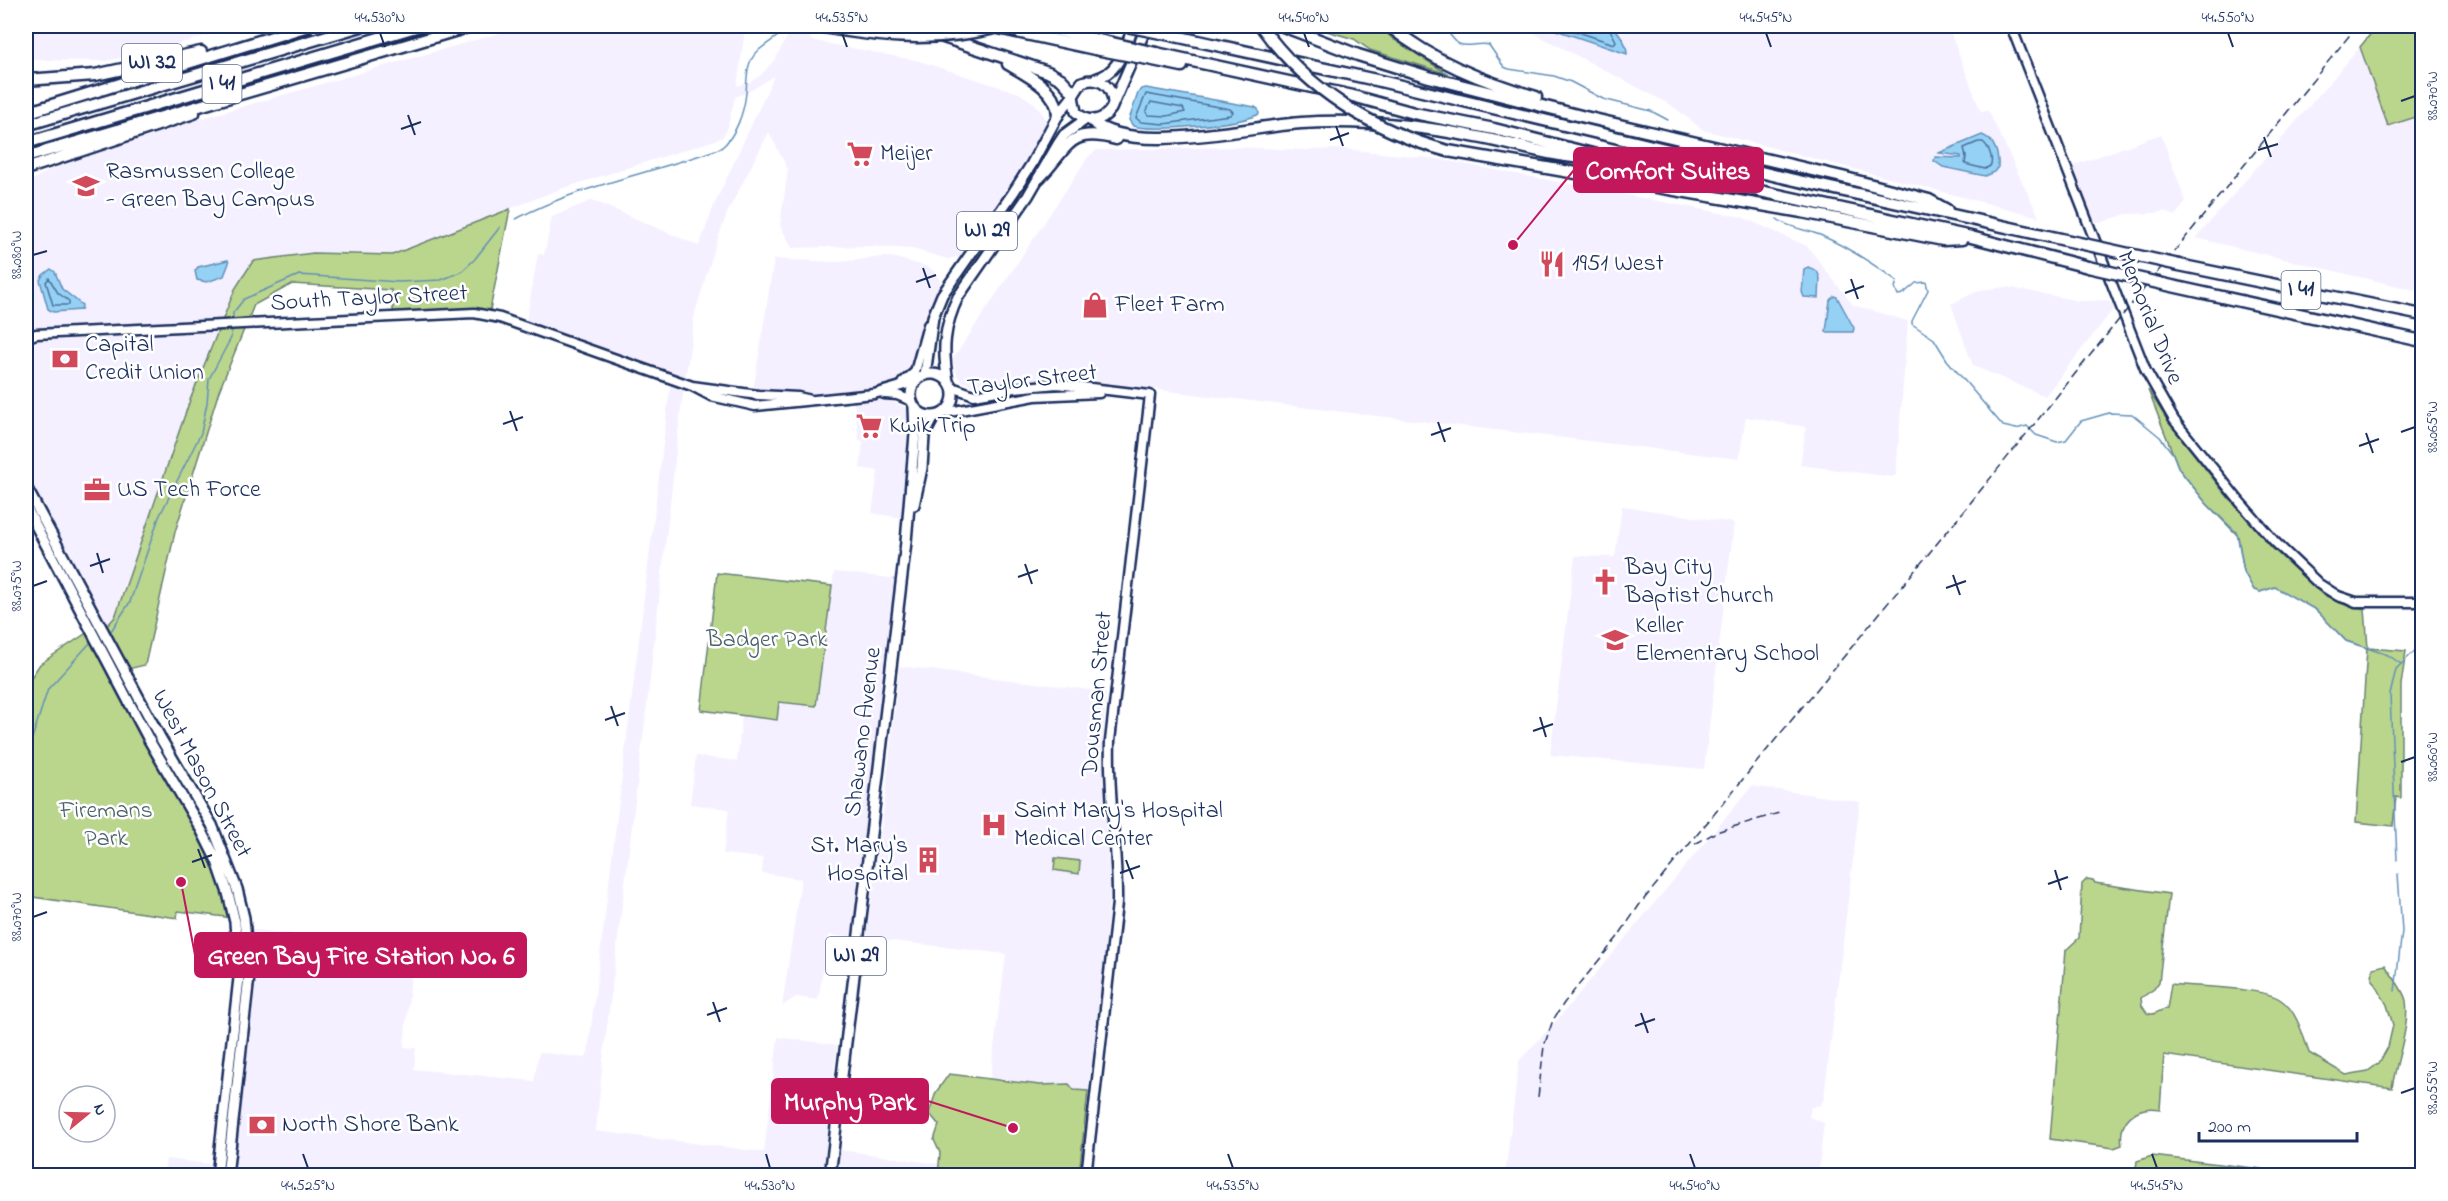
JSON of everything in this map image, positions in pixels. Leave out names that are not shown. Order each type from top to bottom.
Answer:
[{"type":"highway","name":"WI 32","points":[[26,80],[95,75],[308,26]]},
{"type":"highway","name":"I 41","points":[[26,125],[361,26]]},
{"type":"highway","name":"I 41","points":[[26,143],[419,26]]},
{"type":"highway","name":"WI 32","points":[[26,169],[273,88],[305,74],[471,26]]},
{"type":"highway","points":[[818,26],[893,38],[939,37],[1003,26]]},
{"type":"highway","points":[[910,26],[1048,72],[1061,79],[1073,94]]},
{"type":"highway","points":[[985,26],[1097,45]]},
{"type":"highway","name":"I 41","points":[[1038,26],[1097,45],[1353,96],[1414,113],[1494,129],[1608,158],[1971,237],[2088,267],[2422,342]]},
{"type":"highway","name":"I 41","points":[[1126,26],[1163,29],[1251,52],[1790,179],[2179,265],[2422,315]]},
{"type":"highway","points":[[1261,26],[1282,53],[1305,75],[1341,103],[1396,133],[1448,151],[1793,210],[1943,240],[1971,237]]},
{"type":"highway","points":[[1283,26],[1358,56],[1412,72],[1880,187],[1929,200],[1961,217]]},
{"type":"highway","points":[[1389,26],[1428,54],[1458,70],[1507,89],[1591,113],[1604,121]]},
{"type":"highway","points":[[26,113],[277,34]]},
{"type":"highway","points":[[996,54],[1043,88],[1057,104],[1058,115]]},
{"type":"highway","points":[[26,157],[305,74]]},
{"type":"highway","points":[[1088,120],[1111,131],[1151,140]]},
{"type":"highway","points":[[1040,178],[1078,136],[1089,134],[1125,140],[1151,140],[1281,125],[1346,122],[1441,131],[1580,158],[1608,158]]},
{"type":"main road","points":[[1134,26],[1115,67],[1103,77],[1082,82],[1073,94],[1076,112],[1088,120],[1103,118],[1108,114],[1147,26]]},
{"type":"main road","points":[[1089,80],[1107,85],[1111,90],[1113,103]]},
{"type":"main road","name":"WI 29","points":[[925,375],[933,317],[942,295],[1031,165],[1058,115],[1073,94]]},
{"type":"main road","name":"WI 29","points":[[939,415],[953,402],[943,352],[949,315],[970,279],[1040,178],[1064,135],[1088,120]]},
{"type":"main road","points":[[915,382],[925,375],[938,375],[950,384]]},
{"type":"main road","name":"WI 29","points":[[913,404],[911,394],[915,382]]},
{"type":"main road","points":[[913,404],[923,415],[939,415]]},
{"type":"main road","name":"Shawano Avenue","points":[[830,1176],[906,542],[915,435],[913,404]]},
{"type":"main road","name":"Shawano Avenue","points":[[906,542],[922,468],[924,436],[939,415]]},
{"type":"main road","name":"West Mason Street","points":[[26,487],[161,739],[212,825],[237,889],[244,918],[249,976],[227,1176]]},
{"type":"main road","name":"West Mason Street","points":[[26,507],[149,740],[202,831],[217,861],[228,893],[235,922],[239,978],[217,1176]]},
{"type":"street","name":"Memorial Drive","points":[[2011,26],[2146,371],[2174,420],[2261,527],[2322,586],[2356,602],[2422,602]]},
{"type":"street","points":[[888,390],[909,379],[915,372],[933,309],[942,295]]},
{"type":"street","name":"South Taylor Street","points":[[26,332],[36,334],[463,313],[489,315],[692,386],[711,396],[748,405],[790,404],[874,394],[897,395],[913,404]]},
{"type":"street","name":"South Taylor Street","points":[[26,338],[36,334]]},
{"type":"street","name":"South Taylor Street","points":[[874,394],[915,382]]},
{"type":"street","name":"Taylor Street","points":[[950,384],[974,395],[1045,384],[1077,386],[1111,392]]},
{"type":"street","name":"Taylor Street","points":[[939,415],[1035,396],[1111,392]]},
{"type":"street","name":"Dousman Street","points":[[1086,1176],[1117,903],[1110,789],[1110,741],[1150,395],[1111,392]]},
{"type":"shaded area","points":[[26,26],[242,26],[157,50],[107,61],[26,60]]},
{"type":"shaded area","points":[[524,26],[729,26],[745,30],[737,86],[761,75],[775,59],[793,26],[815,26],[810,40],[919,61],[1019,93],[1034,103],[1052,126],[992,225],[959,257],[948,259],[912,249],[869,246],[792,248],[780,225],[788,170],[769,132],[728,211],[695,313],[681,408],[603,1060],[596,1131],[764,1152],[778,1037],[837,1045],[826,1148],[939,1164],[938,1175],[163,1175],[166,1159],[222,1165],[232,1084],[248,1000],[246,929],[414,947],[404,1047],[416,1048],[414,1069],[534,1081],[539,1052],[585,1058],[588,1052],[671,379],[525,327],[538,254],[544,255],[552,217],[592,200],[699,246],[715,203],[774,76],[750,91],[735,97],[727,130],[722,138],[558,190],[392,255],[313,253],[235,289],[190,400],[115,617],[103,630],[26,487],[26,338],[34,334],[26,332],[26,183],[50,170],[199,119]]},
{"type":"shaded area","points":[[1520,26],[1948,26],[1981,112],[1988,110],[2039,217],[1703,130],[1671,105]]},
{"type":"shaded area","points":[[2360,47],[2388,126],[2422,115],[2422,292],[2196,238]]},
{"type":"shaded area","points":[[2161,134],[2186,202],[2175,216],[2164,211],[2126,214],[2100,223],[2094,221],[2072,166]]},
{"type":"shaded area","points":[[1234,147],[1345,149],[1438,159],[1742,217],[1807,246],[1853,305],[1908,321],[1896,475],[1892,477],[1800,465],[1806,427],[1746,417],[1739,459],[1091,382],[1054,380],[973,386],[961,381],[956,373],[953,359],[1088,157],[1097,150]]},
{"type":"shaded area","points":[[892,257],[929,267],[940,278],[941,286],[929,312],[914,368],[920,378],[915,382],[885,392],[884,399],[907,408],[911,424],[908,470],[901,518],[872,513],[878,471],[860,468],[863,441],[859,440],[853,396],[749,405],[774,259],[838,262]]},
{"type":"shaded area","points":[[2007,287],[2079,301],[2107,300],[2115,307],[2045,396],[1973,366],[1951,304],[1980,290]]},
{"type":"shaded area","points":[[1622,506],[1734,523],[1704,769],[1550,755],[1575,556],[1615,557]]},
{"type":"shaded area","points":[[834,572],[901,579],[858,939],[829,935],[818,1000],[796,997],[782,1006],[801,879],[762,873],[763,858],[723,854],[729,809],[690,804],[696,756],[737,761],[742,715],[777,720],[779,701],[816,705]]},
{"type":"shaded area","name":"Saint Mary's Hospital Medical Center","points":[[899,666],[1106,692],[1102,758],[1110,888],[1104,964],[1088,1091],[990,1079],[1006,954],[866,938],[885,800]]},
{"type":"shaded area","points":[[1752,786],[1860,802],[1824,1098],[1821,1105],[1811,1107],[1809,1117],[1824,1123],[1818,1175],[1505,1175],[1519,1061],[1557,1020]]},
{"type":"green space","points":[[1310,26],[1379,26],[1393,39],[1448,74],[1370,50],[1354,39]]},
{"type":"green space","points":[[2377,26],[2422,26],[2422,115],[2388,126],[2360,47]]},
{"type":"green space","points":[[510,209],[489,315],[394,317],[391,290],[292,284],[254,305],[219,391],[175,532],[145,665],[124,670],[103,630],[115,617],[190,400],[235,289],[253,261],[313,253],[392,255]]},
{"type":"green space","points":[[2148,390],[2168,421],[2222,490],[2272,548],[2322,594],[2348,606],[2365,609],[2368,648],[2406,651],[2401,685],[2401,798],[2396,797],[2393,826],[2356,822],[2367,648],[2346,641],[2316,610],[2275,587],[2260,592],[2254,590],[2244,572],[2238,536],[2206,503],[2179,469]]},
{"type":"green space","name":"Badger Park","points":[[717,573],[832,586],[816,706],[779,702],[777,720],[701,710]]},
{"type":"green space","name":"Firemans Park","points":[[91,630],[202,831],[234,918],[178,911],[177,918],[26,896],[26,685],[40,664]]},
{"type":"green space","points":[[1055,858],[1080,861],[1079,874],[1054,870]]},
{"type":"green space","points":[[2087,879],[2095,883],[2169,894],[2159,982],[2154,989],[2141,998],[2142,1006],[2147,1013],[2153,1014],[2167,1009],[2171,984],[2260,992],[2281,1000],[2287,1005],[2299,1024],[2309,1053],[2346,1075],[2368,1071],[2379,1063],[2388,1047],[2393,1025],[2387,1005],[2372,978],[2373,968],[2385,965],[2403,992],[2407,1011],[2392,1088],[2164,1055],[2160,1109],[2143,1109],[2130,1116],[2123,1128],[2122,1145],[2114,1148],[2050,1139],[2066,950],[2079,938],[2082,884]]},
{"type":"green space","points":[[949,1074],[1040,1085],[1069,1084],[1074,1090],[1088,1091],[1079,1175],[938,1175],[940,1153],[934,1140],[939,1125],[929,1113],[936,1092]]},
{"type":"green space","points":[[2152,1156],[2261,1169],[2260,1175],[2135,1175],[2137,1161]]},
{"type":"water","points":[[1544,26],[1610,26],[1622,38],[1627,54]]},
{"type":"water","points":[[1141,89],[1255,107],[1259,114],[1235,121],[1197,126],[1143,128],[1133,126],[1129,120],[1138,93]]},
{"type":"water","points":[[1982,135],[1993,143],[1997,152],[1998,167],[1994,172],[1985,176],[1943,167],[1934,161],[1935,157],[1961,158],[1961,156],[1939,153]]},
{"type":"water","points":[[228,260],[224,276],[207,282],[197,280],[195,271],[198,267]]},
{"type":"water","points":[[1808,267],[1817,271],[1820,278],[1819,298],[1804,297],[1802,292],[1804,269]]},
{"type":"water","points":[[51,269],[55,272],[62,289],[82,305],[81,310],[53,312],[48,309],[40,280]]},
{"type":"water","points":[[1834,296],[1837,297],[1854,328],[1853,332],[1826,332],[1830,300]]},
{"type":"waterway","points":[[516,219],[565,197],[721,148],[731,137],[741,116],[745,100],[747,72],[751,60],[761,48],[783,32],[786,26]]},
{"type":"waterway","points":[[1442,26],[1459,44],[1489,45],[1504,67],[1554,76],[1603,99],[1651,111],[1668,120]]},
{"type":"waterway","points":[[1777,219],[1787,225],[1820,235],[1860,256],[1897,281],[1895,288],[1898,295],[1903,294],[1916,283],[1926,282],[1928,290],[1912,324],[1934,339],[1947,360],[2003,426],[2016,429],[2027,426],[2036,435],[2057,442],[2066,440],[2081,421],[2109,413],[2132,414],[2160,437],[2173,454],[2179,469],[2206,503],[2237,533],[2244,572],[2254,590],[2260,592],[2275,587],[2316,610],[2346,641],[2388,655],[2401,664]]},
{"type":"waterway","points":[[233,321],[233,313],[244,299],[299,275],[399,282],[441,280],[461,272],[474,260],[500,227]]},
{"type":"waterway","points":[[111,631],[130,602],[159,517],[201,433],[209,379],[231,338],[232,329]]},
{"type":"waterway","points":[[26,757],[48,689],[91,642]]},
{"type":"waterway","points":[[2397,860],[2390,695],[2396,669],[2422,644]]},
{"type":"waterway","points":[[2395,991],[2402,931],[2398,874]]},
{"type":"railway","points":[[1538,1097],[1544,1046],[1553,1020],[1564,1003],[1617,938],[1640,904],[1963,512],[2357,26]]},
{"type":"railway","points":[[1695,844],[1716,832],[1779,813]]},
{"type":"place","name":"Meijer","points":[[860,154]]},
{"type":"place","name":"Rasmussen College - Green Bay Campus","points":[[86,186]]},
{"type":"place","name":"Comfort Suites","points":[[1513,245]]},
{"type":"place","name":"1951 West","points":[[1552,264]]},
{"type":"place","name":"Fleet Farm","points":[[1095,305]]},
{"type":"place","name":"Capital Credit Union","points":[[65,359]]},
{"type":"place","name":"Kwik Trip","points":[[869,426]]},
{"type":"place","name":"US Tech Force","points":[[97,490]]},
{"type":"place","name":"Bay City Baptist Church","points":[[1605,582]]},
{"type":"place","name":"Keller Elementary School","points":[[1615,640]]},
{"type":"place","name":"Saint Mary's Hospital Medical Center","points":[[994,825]]},
{"type":"place","name":"St. Mary's Hospital","points":[[928,860]]},
{"type":"place","name":"Green Bay Fire Station No. 6","points":[[181,882]]},
{"type":"place","name":"North Shore Bank","points":[[262,1125]]},
{"type":"place","name":"Murphy Park","points":[[1013,1128]]}]
